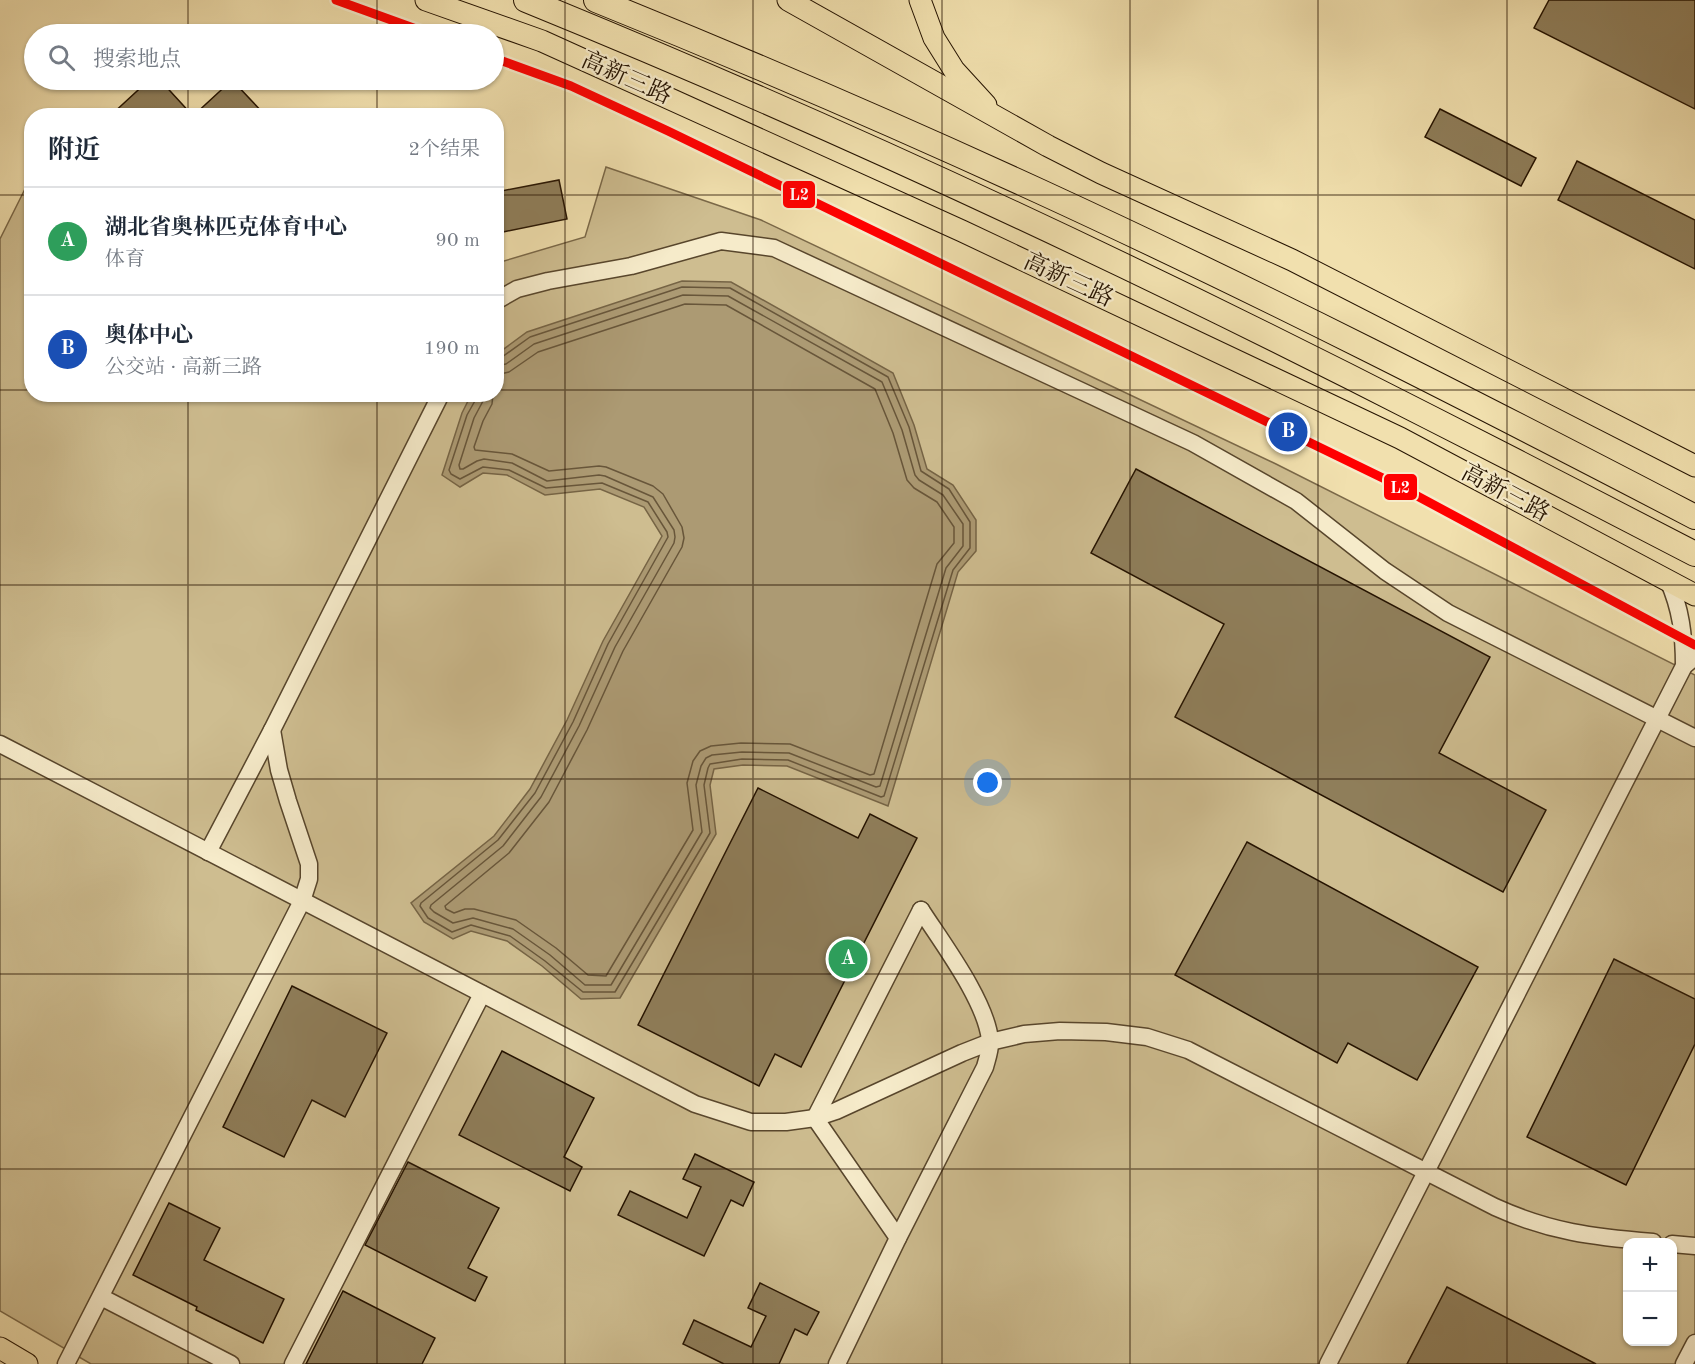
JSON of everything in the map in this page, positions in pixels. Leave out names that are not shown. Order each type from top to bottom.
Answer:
[{"type":"highway","name":"高新三路","points":[[526,0],[608,33],[841,135],[1025,220],[1210,308],[1427,416],[1695,554]]},
{"type":"highway","points":[[596,0],[852,108],[1038,190],[1224,278],[1442,386],[1695,516]]},
{"type":"main road","name":"高新三路","points":[[426,0],[494,24]]},
{"type":"main road","points":[[788,0],[1048,146],[1101,173],[1292,260],[1695,466]]},
{"type":"main road","points":[[920,0],[934,38],[954,70],[1001,120]]},
{"type":"main road","name":"高新三路","points":[[504,28],[542,41],[962,231],[1400,438],[1695,595]]},
{"type":"main road","points":[[0,1348],[27,1364]]},
{"type":"street","points":[[504,296],[517,289],[548,281],[631,266],[721,241],[774,248],[1193,443],[1296,501],[1385,571],[1448,613],[1695,738]]},
{"type":"street","points":[[208,852],[437,402]]},
{"type":"street","points":[[1328,1364],[1657,718],[1689,662],[1677,600],[1668,580]]},
{"type":"street","points":[[66,1364],[302,901],[309,879],[309,864],[277,762],[272,730]]},
{"type":"street","points":[[0,744],[695,1104],[751,1122],[786,1122],[815,1118],[836,1111],[962,1053],[990,1042],[1024,1034],[1060,1031],[1106,1032],[1147,1037],[1188,1050],[1523,1220],[1586,1236],[1623,1239]]},
{"type":"street","points":[[815,1118],[921,910],[964,977],[984,1017],[990,1042],[985,1067],[837,1364]]},
{"type":"street","points":[[293,1364],[482,994]]},
{"type":"street","points":[[815,1118],[898,1238]]},
{"type":"street","points":[[1677,1244],[1695,1246]]},
{"type":"street","points":[[101,1298],[231,1364]]},
{"type":"street","points":[[1684,1364],[1695,1343]]},
{"type":"shaded area","points":[[606,167],[761,220],[1276,464],[1695,675],[1695,1364],[91,1364],[0,1311],[0,239],[24,191],[24,402],[504,402],[504,261],[585,237]]},
{"type":"water","points":[[682,281],[731,282],[893,373],[914,425],[927,469],[953,485],[976,520],[976,551],[958,572],[888,806],[787,766],[743,765],[714,769],[710,785],[716,834],[620,998],[581,999],[542,966],[507,941],[471,931],[453,939],[424,922],[411,903],[494,836],[530,789],[567,720],[603,641],[662,536],[644,507],[600,489],[545,495],[507,475],[483,473],[460,487],[442,475],[468,402],[504,402],[504,349],[527,332]]},
{"type":"building","points":[[1549,0],[1695,0],[1695,109],[1534,28]]},
{"type":"building","points":[[138,90],[169,90],[186,108],[119,108]]},
{"type":"building","points":[[221,90],[241,90],[258,108],[202,108]]},
{"type":"building","points":[[1440,109],[1536,158],[1521,186],[1425,137]]},
{"type":"building","points":[[1577,161],[1695,220],[1695,269],[1558,200]]},
{"type":"building","points":[[559,180],[567,219],[504,232],[504,190]]},
{"type":"building","points":[[1136,469],[1490,657],[1439,753],[1546,810],[1503,892],[1175,717],[1224,624],[1091,553]]},
{"type":"building","points":[[758,788],[858,838],[870,814],[917,838],[801,1067],[775,1054],[759,1086],[638,1025]]},
{"type":"building","points":[[1247,842],[1478,967],[1417,1080],[1348,1043],[1337,1063],[1175,975]]},
{"type":"building","points":[[1614,959],[1695,999],[1695,1044],[1626,1185],[1527,1137]]},
{"type":"building","points":[[292,986],[387,1033],[345,1117],[312,1100],[284,1157],[223,1127]]},
{"type":"building","points":[[502,1051],[594,1098],[564,1157],[582,1167],[570,1191],[459,1135]]},
{"type":"building","points":[[695,1154],[754,1182],[743,1206],[731,1200],[704,1256],[618,1215],[630,1191],[687,1218],[701,1187],[683,1179]]},
{"type":"building","points":[[408,1162],[499,1208],[468,1268],[487,1277],[475,1301],[365,1245]]},
{"type":"building","points":[[169,1203],[220,1228],[204,1260],[284,1299],[263,1343],[196,1310],[197,1307],[133,1275]]},
{"type":"building","points":[[760,1283],[819,1312],[807,1335],[795,1329],[779,1364],[724,1364],[683,1344],[694,1320],[751,1347],[766,1316],[748,1308]]},
{"type":"building","points":[[1447,1287],[1596,1364],[1407,1364]]},
{"type":"building","points":[[343,1291],[435,1338],[422,1364],[306,1364]]},
{"type":"transit line","name":"L2","points":[[336,0],[402,24]]},
{"type":"transit line","name":"L2","points":[[504,62],[571,86],[668,131],[1393,483],[1695,645]]},
{"type":"place","name":"奥体中心","points":[[1288,432]]},
{"type":"place","name":"湖北省奥林匹克体育中心","points":[[848,959]]}]
